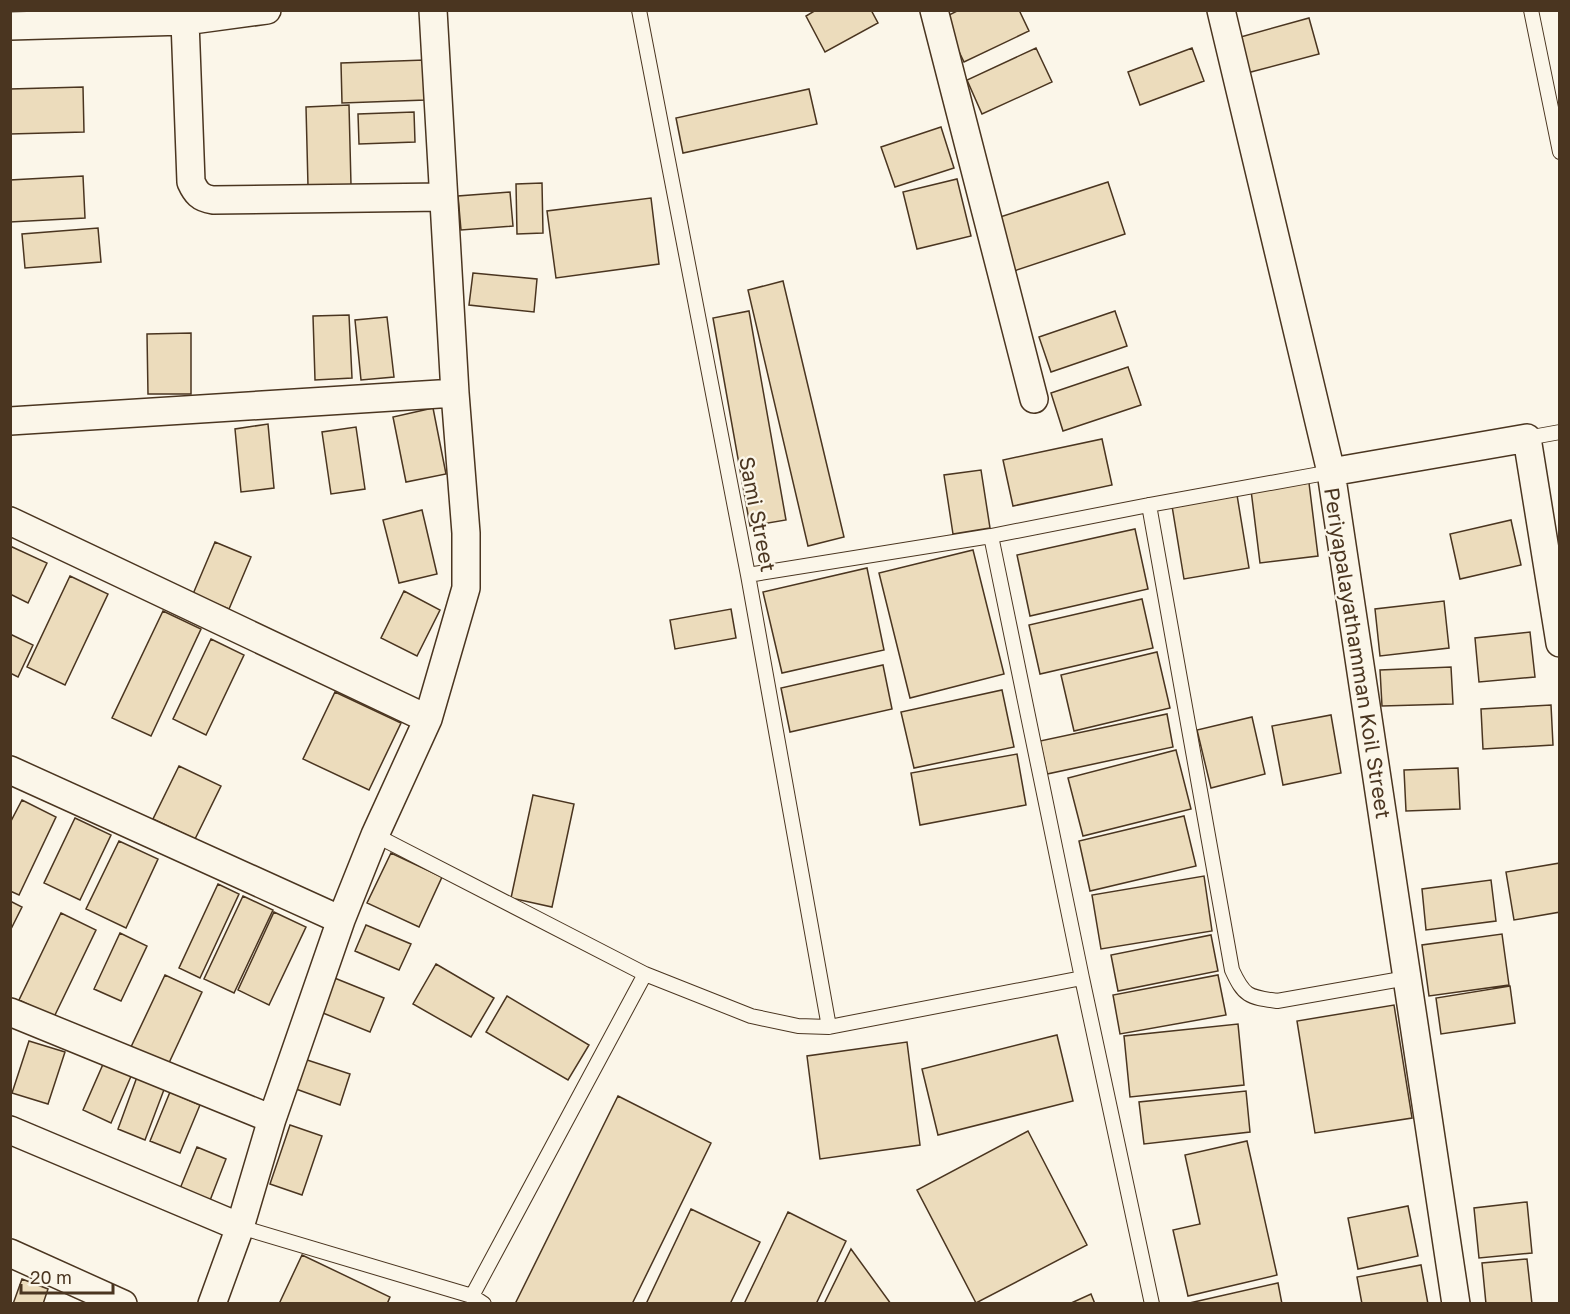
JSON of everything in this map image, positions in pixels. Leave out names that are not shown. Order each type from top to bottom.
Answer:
[{"type":"street","points":[[10,26],[185,21],[267,10]]},
{"type":"street","points":[[212,1304],[240,1227],[272,1119],[341,920],[375,835],[428,720],[466,588],[466,533],[455,393],[433,10]]},
{"type":"street","points":[[934,10],[1034,399]]},
{"type":"street","name":"Periyapalayathamman Koil Street","points":[[1221,10],[1331,472],[1456,1304]]},
{"type":"street","points":[[185,21],[192,182],[196,192],[203,198],[213,200],[444,197]]},
{"type":"street","points":[[10,421],[455,393]]},
{"type":"street","points":[[1331,472],[1527,438],[1560,643]]},
{"type":"street","points":[[10,521],[428,720]]},
{"type":"street","points":[[10,770],[341,920]]},
{"type":"street","points":[[10,1012],[272,1119]]},
{"type":"street","points":[[10,1130],[240,1227]]},
{"type":"street","points":[[10,1253],[123,1304]]},
{"type":"lane","name":"Sami Street","points":[[639,10],[748,575],[829,1027]]},
{"type":"lane","points":[[1531,10],[1560,152]]},
{"type":"lane","points":[[1527,438],[1560,432]]},
{"type":"lane","points":[[748,575],[991,536],[1331,472]]},
{"type":"lane","points":[[1149,505],[1232,970],[1241,990],[1258,998],[1277,1001],[1407,978]]},
{"type":"lane","points":[[991,536],[1152,1304]]},
{"type":"lane","points":[[375,835],[645,974],[751,1016],[798,1026],[829,1027],[1082,978]]},
{"type":"lane","points":[[472,1296],[645,974]]},
{"type":"lane","points":[[240,1227],[472,1296],[484,1304]]},
{"type":"building","points":[[816,10],[871,10],[878,23],[825,52],[806,16]]},
{"type":"building","points":[[959,10],[1019,10],[1029,31],[964,62],[943,18]]},
{"type":"building","points":[[1309,18],[1319,54],[1247,73],[1237,38]]},
{"type":"building","points":[[1036,48],[1052,82],[982,114],[967,80]]},
{"type":"building","points":[[1192,48],[1204,81],[1140,105],[1128,72]]},
{"type":"building","points":[[425,60],[426,100],[342,103],[341,63]]},
{"type":"building","points":[[83,87],[84,132],[10,134],[10,89]]},
{"type":"building","points":[[809,89],[817,124],[683,153],[676,118]]},
{"type":"building","points":[[349,105],[351,185],[308,186],[306,107]]},
{"type":"building","points":[[414,112],[415,142],[359,144],[358,114]]},
{"type":"building","points":[[941,127],[954,168],[895,187],[881,147]]},
{"type":"building","points":[[83,176],[85,218],[10,222],[10,180]]},
{"type":"building","points":[[957,179],[971,236],[917,249],[903,192]]},
{"type":"building","points":[[1108,182],[1125,234],[1014,271],[997,218]]},
{"type":"building","points":[[542,183],[543,233],[517,234],[516,184]]},
{"type":"building","points":[[510,192],[513,226],[461,230],[458,196]]},
{"type":"building","points":[[651,198],[659,264],[556,278],[547,211]]},
{"type":"building","points":[[98,228],[101,262],[25,268],[22,234]]},
{"type":"building","points":[[473,273],[537,279],[534,312],[469,305]]},
{"type":"building","points":[[783,281],[844,537],[808,546],[748,290]]},
{"type":"building","points":[[749,311],[786,520],[750,526],[713,318]]},
{"type":"building","points":[[1115,311],[1127,346],[1051,372],[1039,337]]},
{"type":"building","points":[[349,315],[352,378],[315,380],[313,316]]},
{"type":"building","points":[[387,317],[394,377],[361,380],[355,320]]},
{"type":"building","points":[[191,333],[191,394],[148,394],[147,334]]},
{"type":"building","points":[[1128,367],[1141,405],[1063,431],[1051,393]]},
{"type":"building","points":[[433,408],[446,474],[406,482],[393,417]]},
{"type":"building","points":[[268,424],[274,488],[241,492],[235,429]]},
{"type":"building","points":[[356,427],[365,489],[331,494],[322,432]]},
{"type":"building","points":[[1102,439],[1112,485],[1013,506],[1003,460]]},
{"type":"building","points":[[981,470],[990,528],[953,534],[944,475]]},
{"type":"building","points":[[1309,483],[1318,556],[1260,563],[1251,490]]},
{"type":"building","points":[[1237,495],[1249,568],[1184,579],[1172,506]]},
{"type":"building","points":[[422,510],[437,574],[399,583],[383,520]]},
{"type":"building","points":[[1511,520],[1521,565],[1460,579],[1450,534]]},
{"type":"building","points":[[1135,529],[1148,589],[1030,616],[1017,555]]},
{"type":"building","points":[[215,542],[251,557],[229,609],[193,594]]},
{"type":"building","points":[[10,546],[47,563],[28,603],[10,594]]},
{"type":"building","points":[[973,550],[1004,674],[910,698],[879,573]]},
{"type":"building","points":[[867,568],[884,650],[782,673],[763,592]]},
{"type":"building","points":[[70,576],[108,594],[65,685],[27,667]]},
{"type":"building","points":[[404,591],[440,610],[417,656],[381,638]]},
{"type":"building","points":[[1142,599],[1153,648],[1040,674],[1029,625]]},
{"type":"building","points":[[1444,601],[1449,648],[1380,656],[1375,609]]},
{"type":"building","points":[[731,609],[736,638],[675,649],[670,620]]},
{"type":"building","points":[[163,611],[201,629],[151,736],[112,718]]},
{"type":"building","points":[[1530,632],[1535,677],[1479,682],[1475,638]]},
{"type":"building","points":[[10,634],[33,645],[18,677],[10,673]]},
{"type":"building","points":[[211,639],[244,655],[206,735],[173,719]]},
{"type":"building","points":[[1157,652],[1170,708],[1074,731],[1061,675]]},
{"type":"building","points":[[883,665],[892,709],[790,732],[781,688]]},
{"type":"building","points":[[1451,667],[1453,704],[1382,706],[1380,670]]},
{"type":"building","points":[[1002,690],[1014,747],[914,768],[901,712]]},
{"type":"building","points":[[335,692],[401,723],[369,790],[303,759]]},
{"type":"building","points":[[1551,705],[1553,745],[1483,749],[1481,709]]},
{"type":"building","points":[[1167,714],[1173,747],[1047,774],[1040,741]]},
{"type":"building","points":[[1331,715],[1341,773],[1283,785],[1272,726]]},
{"type":"building","points":[[1252,717],[1265,774],[1211,788],[1197,730]]},
{"type":"building","points":[[1176,750],[1191,809],[1083,836],[1068,778]]},
{"type":"building","points":[[1017,754],[1026,805],[920,825],[911,773]]},
{"type":"building","points":[[179,766],[221,786],[195,839],[153,819]]},
{"type":"building","points":[[1458,768],[1460,809],[1406,811],[1404,770]]},
{"type":"building","points":[[533,795],[574,804],[552,907],[511,898]]},
{"type":"building","points":[[22,800],[56,817],[19,895],[10,891],[10,823]]},
{"type":"building","points":[[1184,816],[1196,866],[1090,891],[1079,841]]},
{"type":"building","points":[[75,818],[111,835],[80,900],[44,883]]},
{"type":"building","points":[[119,841],[158,859],[126,928],[86,909]]},
{"type":"building","points":[[391,853],[442,877],[419,927],[367,903]]},
{"type":"building","points":[[1560,863],[1560,912],[1514,920],[1506,872]]},
{"type":"building","points":[[1204,876],[1212,931],[1101,949],[1092,895]]},
{"type":"building","points":[[1491,880],[1496,921],[1426,930],[1422,889]]},
{"type":"building","points":[[218,884],[239,894],[200,978],[179,968]]},
{"type":"building","points":[[243,896],[273,910],[234,993],[204,979]]},
{"type":"building","points":[[10,901],[22,907],[10,931]]},
{"type":"building","points":[[274,912],[306,927],[269,1005],[238,990]]},
{"type":"building","points":[[61,913],[96,930],[54,1017],[19,1000]]},
{"type":"building","points":[[366,925],[411,944],[399,970],[355,951]]},
{"type":"building","points":[[120,933],[147,946],[121,1001],[94,989]]},
{"type":"building","points":[[1502,934],[1509,985],[1429,996],[1422,945]]},
{"type":"building","points":[[1211,935],[1218,971],[1118,991],[1111,955]]},
{"type":"building","points":[[436,964],[494,998],[471,1037],[413,1004]]},
{"type":"building","points":[[165,975],[202,992],[168,1065],[131,1047]]},
{"type":"building","points":[[1218,975],[1226,1015],[1120,1034],[1113,995]]},
{"type":"building","points":[[332,977],[384,998],[370,1032],[318,1011]]},
{"type":"building","points":[[1510,986],[1515,1023],[1441,1034],[1436,998]]},
{"type":"building","points":[[507,996],[589,1045],[568,1080],[486,1032]]},
{"type":"building","points":[[1394,1005],[1412,1118],[1315,1133],[1297,1021]]},
{"type":"building","points":[[1238,1024],[1244,1085],[1130,1097],[1124,1036]]},
{"type":"building","points":[[1057,1035],[1073,1101],[938,1135],[922,1069]]},
{"type":"building","points":[[29,1041],[65,1052],[48,1104],[12,1093]]},
{"type":"building","points":[[907,1042],[920,1145],[820,1159],[807,1056]]},
{"type":"building","points":[[295,1056],[350,1074],[340,1105],[285,1085]]},
{"type":"building","points":[[104,1062],[132,1074],[111,1123],[83,1110]]},
{"type":"building","points":[[137,1077],[165,1087],[145,1140],[118,1129]]},
{"type":"building","points":[[1246,1091],[1250,1132],[1144,1144],[1139,1102]]},
{"type":"building","points":[[170,1092],[200,1105],[180,1153],[150,1141]]},
{"type":"building","points":[[618,1096],[711,1143],[632,1304],[515,1304]]},
{"type":"building","points":[[290,1125],[322,1136],[302,1195],[270,1184]]},
{"type":"building","points":[[1028,1131],[1087,1245],[976,1303],[917,1190]]},
{"type":"building","points":[[1247,1141],[1277,1275],[1188,1296],[1173,1230],[1200,1224],[1185,1155]]},
{"type":"building","points":[[197,1147],[226,1159],[209,1203],[179,1191]]},
{"type":"building","points":[[1527,1202],[1532,1253],[1479,1258],[1474,1208]]},
{"type":"building","points":[[1408,1206],[1418,1256],[1358,1269],[1348,1218]]},
{"type":"building","points":[[691,1209],[760,1242],[730,1304],[646,1304]]},
{"type":"building","points":[[788,1212],[846,1241],[816,1304],[744,1304]]},
{"type":"building","points":[[851,1249],[891,1304],[824,1304]]},
{"type":"building","points":[[302,1255],[390,1297],[387,1304],[279,1304]]},
{"type":"building","points":[[1527,1259],[1532,1304],[1486,1304],[1482,1263]]},
{"type":"building","points":[[1421,1265],[1428,1304],[1362,1304],[1357,1277]]},
{"type":"building","points":[[22,1279],[48,1289],[43,1304],[13,1304]]},
{"type":"building","points":[[1278,1283],[1282,1304],[1185,1304]]},
{"type":"building","points":[[1091,1294],[1095,1304],[1069,1304]]}]
